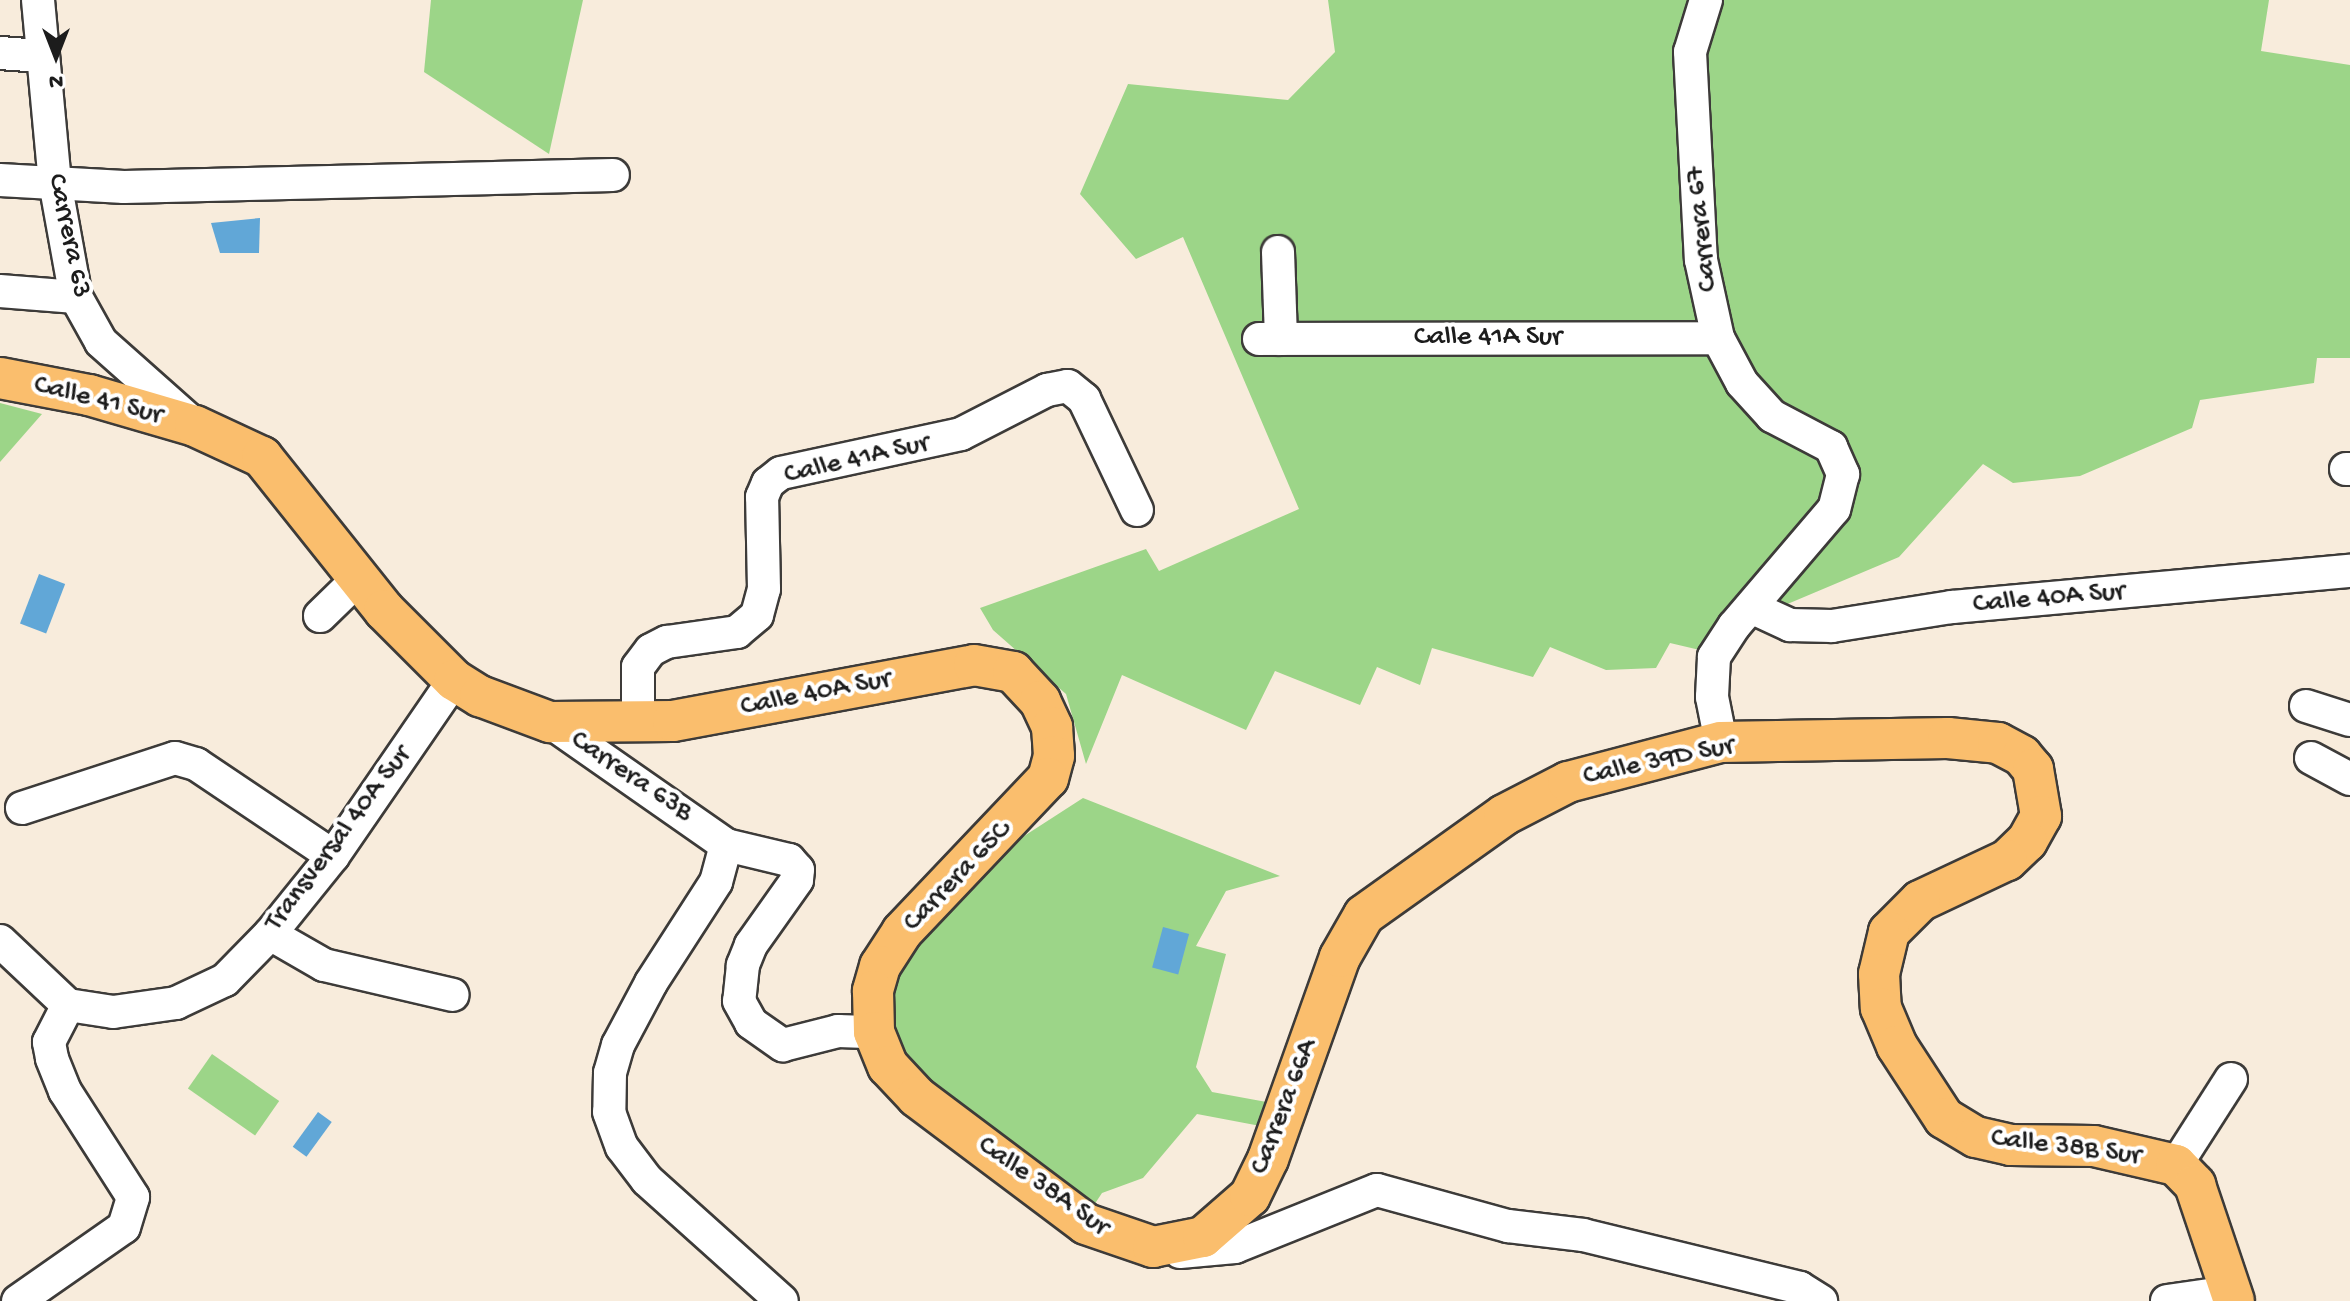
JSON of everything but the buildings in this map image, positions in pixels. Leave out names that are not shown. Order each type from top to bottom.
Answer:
[{"type":"main road","name":"Calle 41 Sur","points":[[0,378],[89,395],[195,426]]},
{"type":"main road","name":"Carrera 63B","points":[[195,426],[262,457],[358,579],[454,680],[480,696],[550,722]]},
{"type":"main road","name":"Calle 40A Sur","points":[[550,722],[638,722],[839,693],[974,665],[1013,672],[1040,701],[1052,727]]},
{"type":"main road","name":"Carrera 65C","points":[[874,1032],[873,991],[880,966],[912,921],[1017,816],[1048,778],[1054,756],[1052,727]]},
{"type":"main road","name":"Calle 39D Sur","points":[[1364,915],[1429,864],[1568,782],[1721,742],[1961,739],[1998,743],[2022,756],[2033,769],[2041,816],[2027,841],[2007,860],[1920,901],[1889,932],[1881,951],[1881,1008]]},
{"type":"main road","name":"Carrera 66A","points":[[1153,1247],[1203,1237],[1250,1196],[1273,1146],[1340,957],[1364,915]]},
{"type":"main road","name":"Calle 38B Sur","points":[[1881,1008],[1897,1046],[1944,1118],[1976,1137],[2011,1145],[2094,1146],[2176,1165]]},
{"type":"main road","name":"Calle 38A Sur","points":[[874,1032],[888,1066],[917,1097],[1086,1224],[1153,1247]]},
{"type":"main road","points":[[2176,1165],[2195,1185],[2232,1297]]},
{"type":"street","name":"Carrera 63","points":[[38,0],[55,182],[76,297],[101,342],[195,426]]},
{"type":"street","name":"Carrera 67","points":[[1706,0],[1690,52],[1701,260],[1718,338],[1742,383],[1772,416],[1831,447],[1843,474],[1834,509],[1753,608],[1734,626],[1714,657],[1712,697],[1721,742]]},
{"type":"street","points":[[0,53],[41,56]]},
{"type":"street","points":[[0,180],[124,187],[613,175]]},
{"type":"street","name":"Calle 41A Sur","points":[[1278,252],[1270,339],[1718,338]]},
{"type":"street","points":[[0,291],[76,297]]},
{"type":"street","name":"Calle 41A Sur","points":[[638,722],[638,667],[651,650],[667,642],[737,632],[757,615],[764,589],[762,497],[768,483],[781,473],[961,434],[1047,390],[1068,386],[1084,399],[1137,510]]},
{"type":"street","name":"Calle 40A Sur","points":[[1753,608],[1790,625],[1832,626],[1952,607],[2350,571]]},
{"type":"street","points":[[320,616],[358,579]]},
{"type":"street","name":"Transversal 40A Sur","points":[[68,1005],[113,1012],[176,1003],[225,980],[270,934],[333,856],[454,680]]},
{"type":"street","points":[[2306,706],[2350,720]]},
{"type":"street","name":"Carrera 63B","points":[[550,722],[726,845]]},
{"type":"street","points":[[22,808],[175,758],[196,764],[333,856]]},
{"type":"street","points":[[2311,758],[2350,779]]},
{"type":"street","points":[[782,1301],[741,1261],[703,1234],[647,1180],[622,1147],[609,1112],[610,1073],[651,983],[716,882],[726,845],[789,860],[798,870],[797,880],[751,945],[739,1001],[751,1023],[783,1045],[838,1031],[874,1032]]},
{"type":"street","points":[[270,934],[324,965],[453,995]]},
{"type":"street","points":[[0,941],[68,1005],[49,1042],[52,1058],[65,1091],[133,1197],[124,1227],[18,1301]]},
{"type":"street","points":[[2176,1165],[2231,1079]]},
{"type":"street","name":"Calle 38A Sur","points":[[1153,1247],[1171,1253],[1235,1247],[1377,1190],[1508,1226],[1583,1235],[1800,1288],[1821,1301]]},
{"type":"street","points":[[2167,1301],[2232,1297]]},
{"type":"green space","points":[[431,0],[583,0],[549,154],[424,72]]},
{"type":"green space","points":[[1328,0],[2269,0],[2261,51],[2350,65],[2350,358],[2317,358],[2314,383],[2200,400],[2192,428],[2080,476],[2013,483],[1983,464],[1899,557],[1712,636],[1704,651],[1670,643],[1656,668],[1606,670],[1550,647],[1533,677],[1432,648],[1420,685],[1377,667],[1360,705],[1275,671],[1246,730],[1122,675],[1086,764],[1066,694],[993,630],[980,608],[1146,549],[1159,571],[1299,509],[1183,237],[1136,259],[1080,194],[1128,84],[1288,100],[1335,52]]},
{"type":"green space","points":[[0,403],[42,414],[0,462]]},
{"type":"green space","points":[[1083,798],[1280,876],[1226,891],[1196,946],[1226,954],[1196,1067],[1212,1092],[1277,1104],[1271,1128],[1197,1114],[1143,1178],[1102,1193],[1088,1214],[896,1057],[882,998],[913,930],[984,862]]},
{"type":"green space","points":[[212,1054],[279,1101],[255,1135],[188,1088]]},
{"type":"water","points":[[260,218],[259,253],[220,253],[211,223]]},
{"type":"water","points":[[39,574],[65,584],[46,634],[20,623]]},
{"type":"water","points":[[1163,927],[1189,934],[1178,975],[1152,968]]},
{"type":"water","points":[[318,1112],[332,1122],[306,1157],[293,1147]]}]
